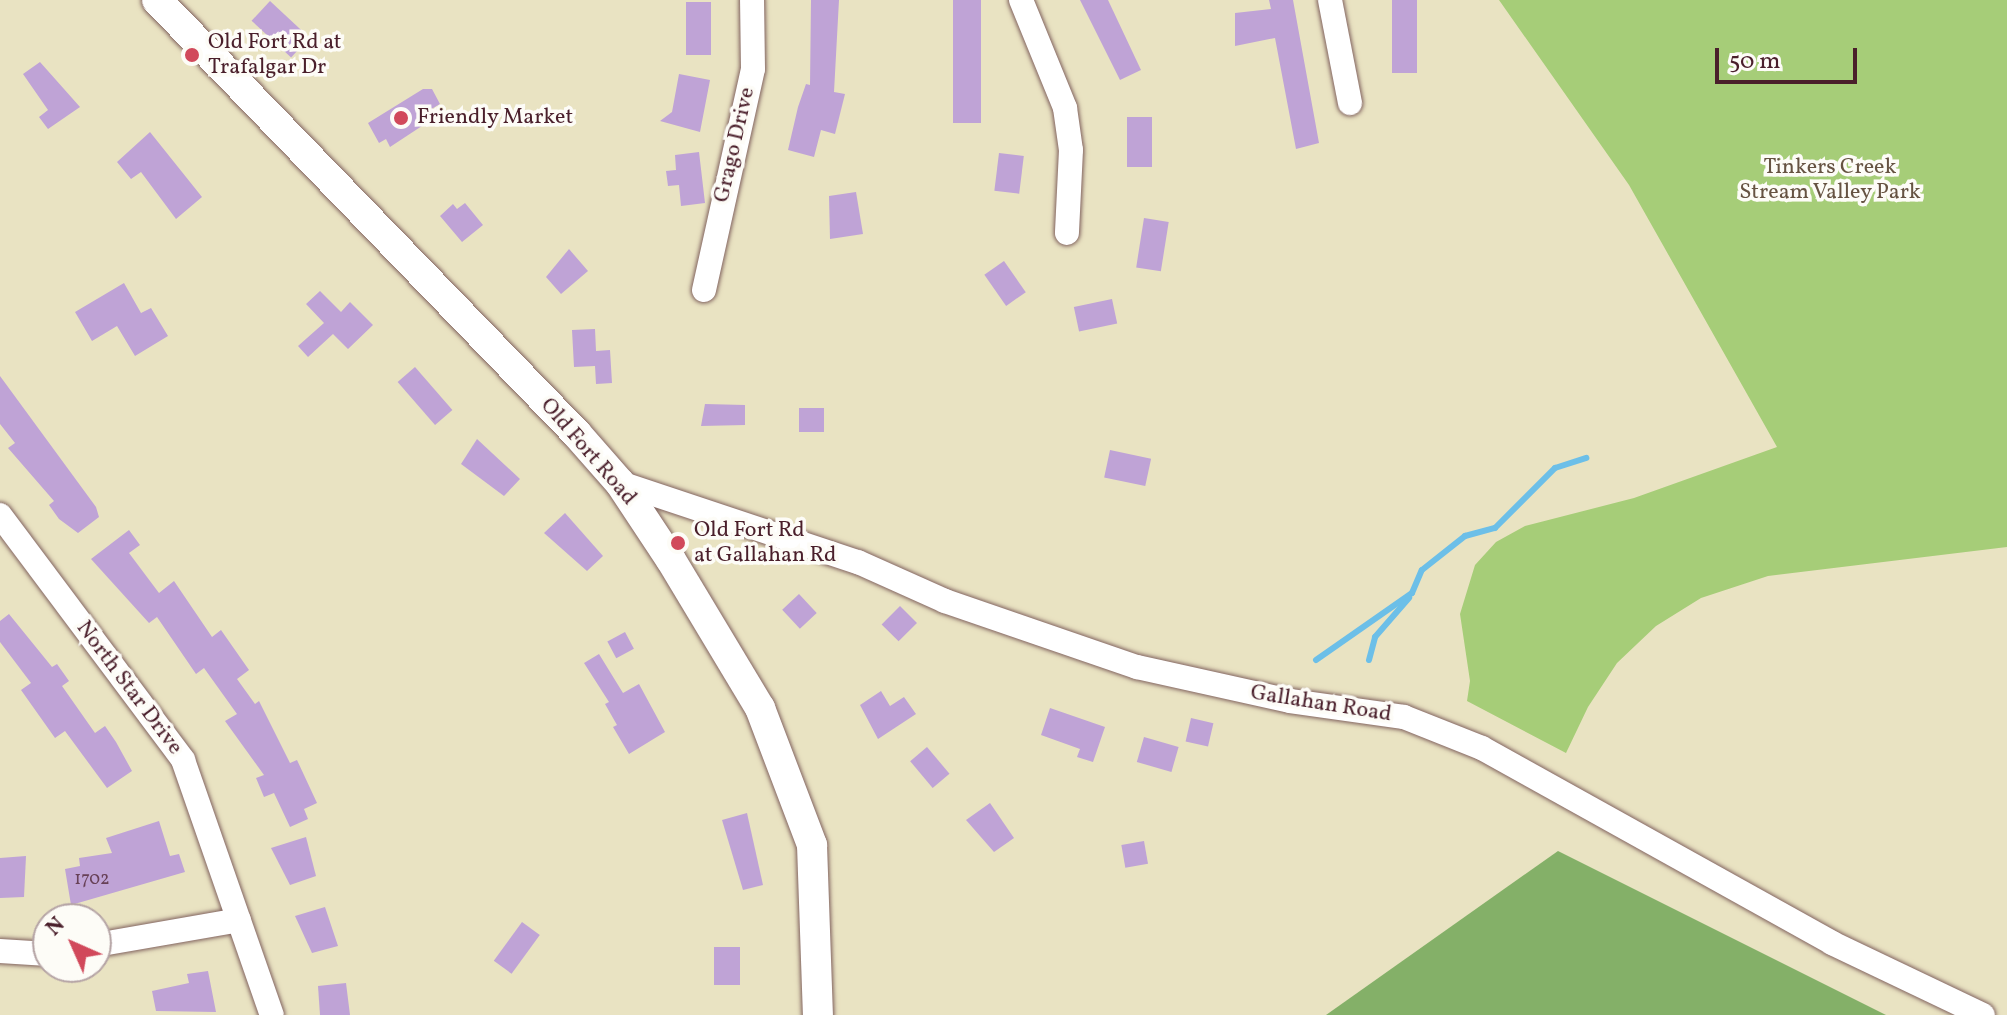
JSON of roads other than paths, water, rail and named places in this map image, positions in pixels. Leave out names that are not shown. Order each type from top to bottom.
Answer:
[{"type":"main road","name":"Old Fort Road","points":[[157,0],[620,483],[760,708],[798,803],[815,872],[818,1015]]},
{"type":"street","name":"Grago Drive","points":[[704,290],[753,69],[752,0]]},
{"type":"street","points":[[1021,0],[1065,108],[1071,150],[1067,233]]},
{"type":"street","points":[[1330,0],[1350,103]]},
{"type":"street","name":"Gallahan Road","points":[[620,483],[858,562],[945,601],[1137,667],[1417,722],[1495,755],[1832,943],[1983,1015]]},
{"type":"street","name":"North Star Drive","points":[[0,515],[183,760],[272,1015]]},
{"type":"street","points":[[112,942],[239,920]]},
{"type":"street","points":[[0,951],[32,953]]},
{"type":"waterway","points":[[1316,660],[1412,593],[1422,570],[1465,536],[1495,528],[1555,468],[1586,458]]},
{"type":"waterway","points":[[1369,660],[1375,637],[1409,598]]},
{"type":"place","name":"Old Fort Rd at Trafalgar Dr","points":[[192,55]]},
{"type":"place","name":"Friendly Market","points":[[401,118]]},
{"type":"place","name":"Old Fort Rd at Gallahan Rd","points":[[678,543]]},
{"type":"park label","name":"Tinkers Creek Stream Valley Park","points":[[1830,180]]}]
